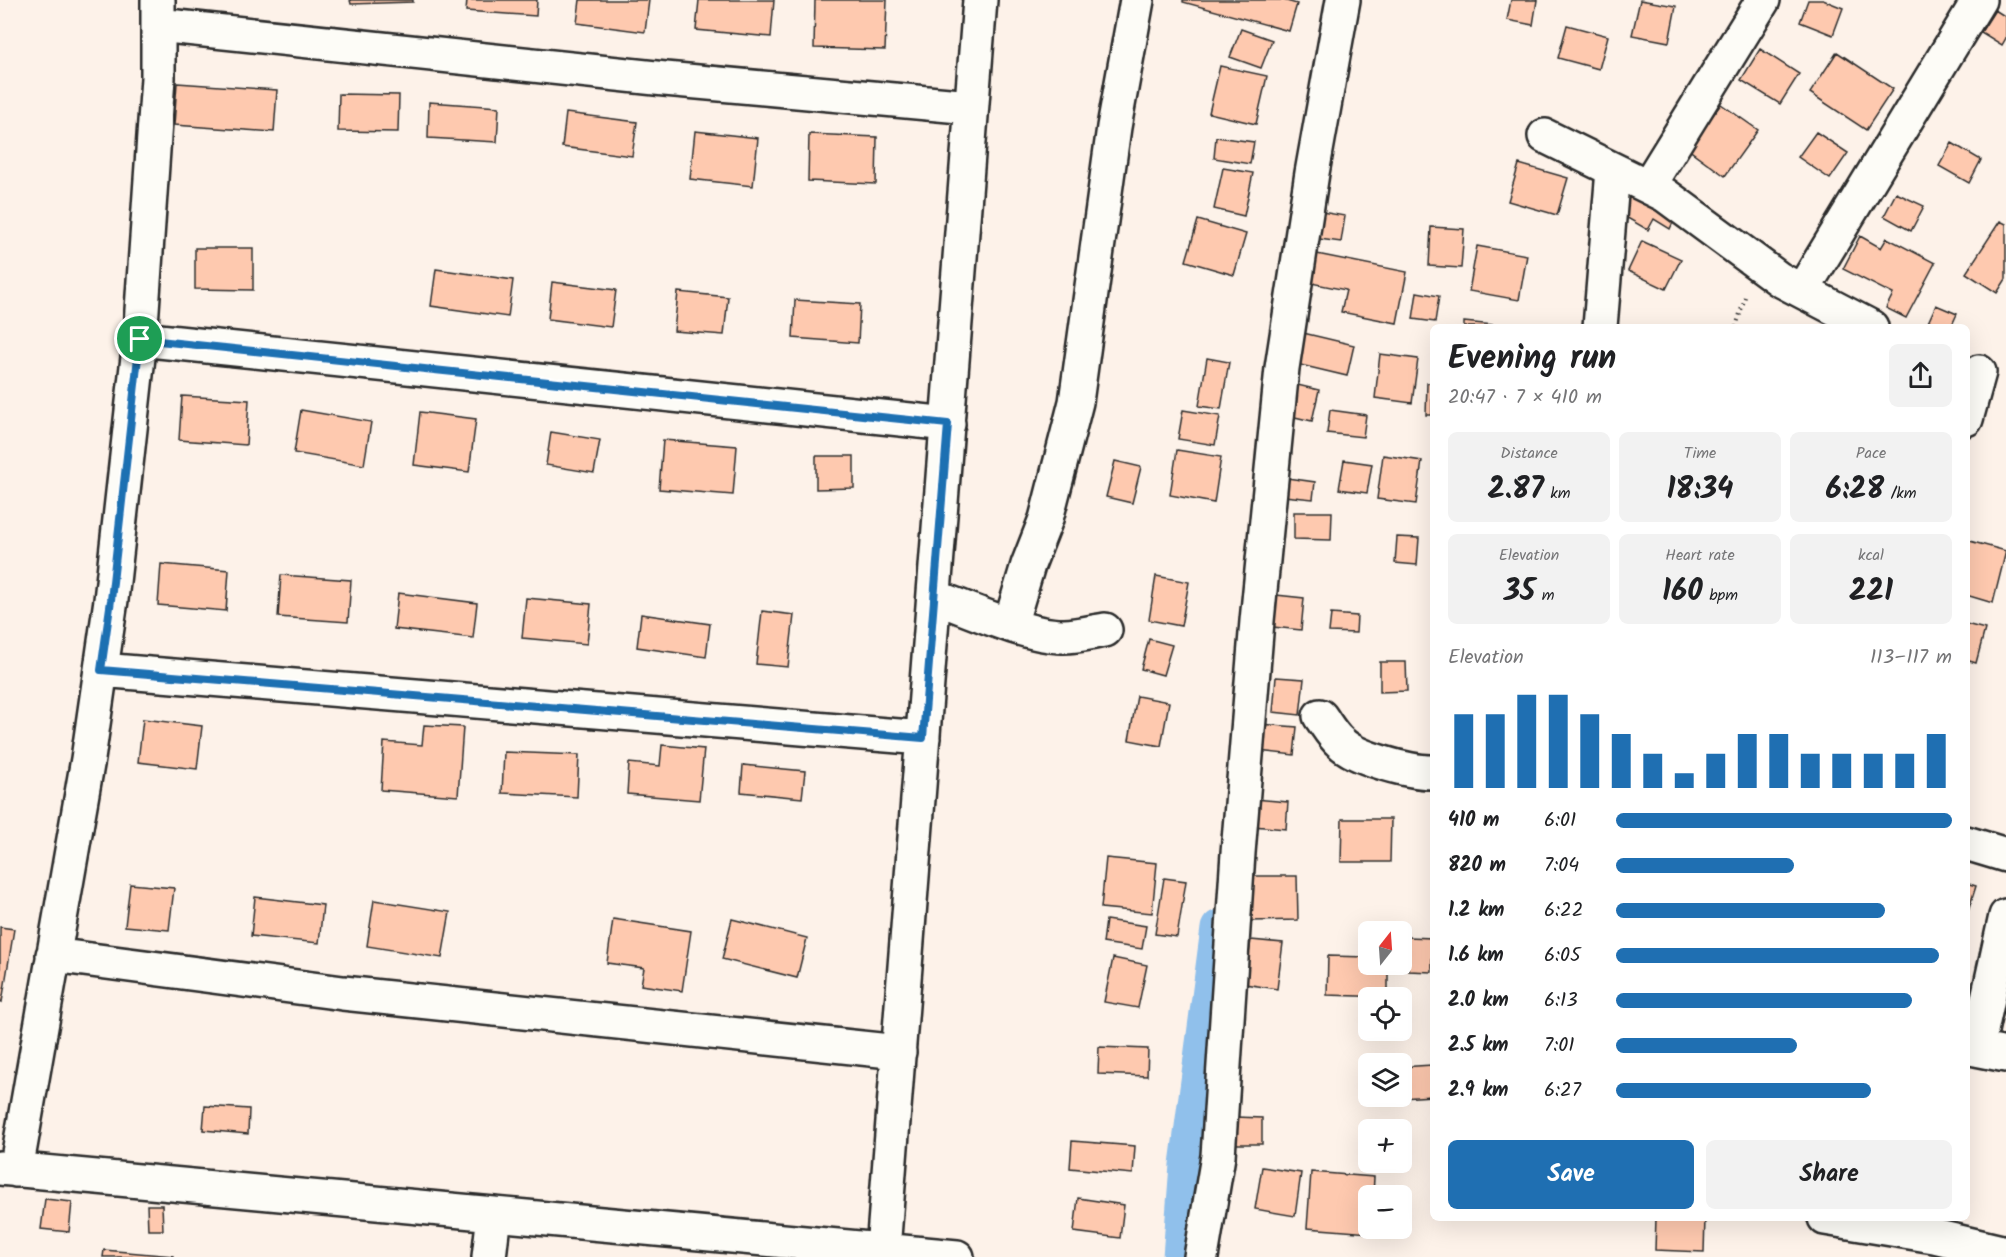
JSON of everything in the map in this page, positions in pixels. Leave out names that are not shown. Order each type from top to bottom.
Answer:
[{"type":"street","points":[[883,1250],[980,0]]},
{"type":"street","points":[[1010,625],[1028,565],[1046,519],[1076,402],[1113,138],[1137,0]]},
{"type":"street","points":[[1201,1257],[1218,1156],[1240,830],[1257,621],[1282,368],[1312,173],[1343,0]]},
{"type":"street","points":[[1648,186],[1763,0]]},
{"type":"street","points":[[1802,291],[1979,0]]},
{"type":"street","points":[[957,1257],[8,1169],[53,955],[88,759],[111,600],[140,339],[158,78],[158,12],[665,79],[971,107]]},
{"type":"street","points":[[1545,136],[1665,195],[1779,279],[1864,324]]},
{"type":"street","points":[[1600,324],[1613,170]]},
{"type":"street","points":[[140,339],[948,424]]},
{"type":"street","points":[[1970,409],[1984,373]]},
{"type":"street","points":[[934,597],[1010,625],[1048,635],[1063,636],[1105,630]]},
{"type":"street","points":[[101,670],[923,738]]},
{"type":"street","points":[[1320,716],[1340,742],[1356,754],[1430,772]]},
{"type":"street","points":[[1970,844],[2006,855]]},
{"type":"street","points":[[1983,1050],[2006,916]]},
{"type":"street","points":[[53,955],[343,993],[899,1052]]},
{"type":"street","points":[[489,1257],[494,1214]]},
{"type":"street","points":[[1843,1221],[1934,1236],[2006,1253]]},
{"type":"building","points":[[350,0],[413,0],[413,2],[351,4]]},
{"type":"building","points":[[467,0],[537,0],[536,16],[466,11]]},
{"type":"building","points":[[580,0],[649,0],[645,32],[577,23]]},
{"type":"building","points":[[699,0],[774,0],[771,37],[696,30]]},
{"type":"building","points":[[815,0],[887,0],[885,50],[814,48]]},
{"type":"building","points":[[1183,0],[1283,0],[1297,4],[1289,31],[1183,2]]},
{"type":"building","points":[[1511,0],[1537,0],[1533,25],[1507,20]]},
{"type":"building","points":[[1640,0],[1676,6],[1669,42],[1632,35]]},
{"type":"building","points":[[1808,0],[1823,0],[1843,8],[1833,35],[1800,22]]},
{"type":"building","points":[[1995,10],[2006,17],[2006,38],[2002,45],[1981,32]]},
{"type":"building","points":[[1567,25],[1608,36],[1599,69],[1558,58]]},
{"type":"building","points":[[1241,29],[1272,40],[1261,68],[1230,57]]},
{"type":"building","points":[[1760,49],[1799,74],[1780,104],[1741,80]]},
{"type":"building","points":[[1837,52],[1893,89],[1866,130],[1810,93]]},
{"type":"building","points":[[1220,66],[1267,76],[1256,124],[1209,113]]},
{"type":"building","points":[[177,83],[277,90],[274,132],[174,125]]},
{"type":"building","points":[[339,94],[399,95],[398,132],[338,131]]},
{"type":"building","points":[[429,102],[499,107],[497,142],[428,138]]},
{"type":"building","points":[[1721,104],[1758,130],[1725,176],[1688,149]]},
{"type":"building","points":[[566,113],[637,122],[632,156],[562,147]]},
{"type":"building","points":[[695,131],[758,138],[753,186],[690,179]]},
{"type":"building","points":[[1816,132],[1848,153],[1830,179],[1798,157]]},
{"type":"building","points":[[809,134],[877,137],[876,184],[808,181]]},
{"type":"building","points":[[1216,137],[1254,142],[1250,164],[1214,158]]},
{"type":"building","points":[[1952,143],[1981,160],[1969,183],[1939,166]]},
{"type":"building","points":[[1519,164],[1568,178],[1557,215],[1508,201]]},
{"type":"building","points":[[1223,168],[1253,173],[1244,216],[1214,209]]},
{"type":"building","points":[[1896,193],[1924,206],[1911,231],[1884,216]]},
{"type":"building","points":[[1628,194],[1674,220],[1670,229],[1654,219],[1648,230],[1617,212]]},
{"type":"building","points":[[1316,211],[1345,216],[1341,242],[1312,238]]},
{"type":"building","points":[[1198,220],[1246,234],[1234,275],[1186,261]]},
{"type":"building","points":[[2000,221],[2006,224],[2006,279],[1997,293],[1966,273]]},
{"type":"building","points":[[1431,227],[1464,229],[1461,268],[1429,266]]},
{"type":"building","points":[[1860,236],[1881,248],[1887,238],[1935,263],[1906,318],[1886,308],[1893,294],[1843,269]]},
{"type":"building","points":[[1642,241],[1681,259],[1666,289],[1628,271]]},
{"type":"building","points":[[1477,246],[1527,255],[1519,300],[1469,291]]},
{"type":"building","points":[[195,248],[253,248],[253,290],[195,289]]},
{"type":"building","points":[[1317,254],[1407,272],[1397,323],[1341,312],[1346,290],[1311,283]]},
{"type":"building","points":[[436,269],[513,280],[508,317],[431,306]]},
{"type":"building","points":[[552,282],[616,290],[611,327],[548,319]]},
{"type":"building","points":[[678,292],[728,297],[724,335],[674,331]]},
{"type":"building","points":[[1417,292],[1439,296],[1435,322],[1413,319]]},
{"type":"building","points":[[795,300],[860,304],[858,343],[793,338]]},
{"type":"building","points":[[1936,305],[1957,314],[1952,324],[1927,324]]},
{"type":"building","points":[[1299,332],[1354,345],[1347,376],[1292,363]]},
{"type":"building","points":[[1380,354],[1418,359],[1412,403],[1375,398]]},
{"type":"building","points":[[1207,358],[1229,362],[1221,409],[1199,406]]},
{"type":"building","points":[[1289,383],[1319,390],[1312,421],[1282,414]]},
{"type":"building","points":[[1427,383],[1430,383],[1430,415],[1426,415]]},
{"type":"building","points":[[182,396],[249,400],[246,445],[179,440]]},
{"type":"building","points":[[301,410],[371,422],[364,465],[294,453]]},
{"type":"building","points":[[1183,410],[1220,416],[1215,445],[1178,439]]},
{"type":"building","points":[[1330,410],[1366,415],[1363,437],[1327,433]]},
{"type":"building","points":[[420,412],[476,419],[469,472],[414,465]]},
{"type":"building","points":[[551,432],[600,440],[594,473],[546,465]]},
{"type":"building","points":[[663,440],[737,446],[733,495],[659,489]]},
{"type":"building","points":[[1177,450],[1221,457],[1214,503],[1170,495]]},
{"type":"building","points":[[1383,455],[1422,461],[1416,504],[1377,499]]},
{"type":"building","points":[[816,456],[854,456],[854,488],[816,489]]},
{"type":"building","points":[[1344,460],[1372,464],[1367,493],[1339,489]]},
{"type":"building","points":[[1115,461],[1141,467],[1132,503],[1106,497]]},
{"type":"building","points":[[1287,478],[1315,482],[1313,499],[1284,496]]},
{"type":"building","points":[[1294,512],[1332,512],[1331,540],[1294,539]]},
{"type":"building","points":[[1397,537],[1419,538],[1417,565],[1395,563]]},
{"type":"building","points":[[1970,541],[2006,551],[1993,603],[1970,596]]},
{"type":"building","points":[[161,564],[229,570],[226,611],[158,605]]},
{"type":"building","points":[[281,575],[351,580],[348,622],[278,617]]},
{"type":"building","points":[[1156,576],[1189,582],[1181,626],[1149,620]]},
{"type":"building","points":[[398,593],[477,603],[473,638],[394,629]]},
{"type":"building","points":[[1276,595],[1304,598],[1301,630],[1273,627]]},
{"type":"building","points":[[526,598],[591,604],[587,644],[522,638]]},
{"type":"building","points":[[762,611],[794,615],[788,667],[756,664]]},
{"type":"building","points":[[641,614],[710,624],[706,657],[637,647]]},
{"type":"building","points":[[1331,614],[1357,616],[1356,633],[1329,632]]},
{"type":"building","points":[[1970,625],[1985,629],[1976,663],[1970,661]]},
{"type":"building","points":[[1149,639],[1172,645],[1163,675],[1141,669]]},
{"type":"building","points":[[1380,662],[1406,662],[1407,691],[1380,692]]},
{"type":"building","points":[[1276,677],[1304,679],[1300,715],[1273,712]]},
{"type":"building","points":[[1137,696],[1169,702],[1161,746],[1129,740]]},
{"type":"building","points":[[143,719],[202,726],[197,769],[138,762]]},
{"type":"building","points":[[1260,724],[1297,727],[1294,755],[1258,751]]},
{"type":"building","points":[[424,725],[463,727],[458,796],[381,790],[384,742],[422,745]]},
{"type":"building","points":[[662,745],[704,749],[699,800],[627,794],[629,763],[660,766]]},
{"type":"building","points":[[504,752],[579,755],[577,797],[502,793]]},
{"type":"building","points":[[743,765],[805,771],[802,798],[741,792]]},
{"type":"building","points":[[1255,799],[1288,802],[1286,829],[1253,826]]},
{"type":"building","points":[[1342,819],[1391,819],[1390,862],[1341,862]]},
{"type":"building","points":[[1106,858],[1157,863],[1152,913],[1101,908]]},
{"type":"building","points":[[1248,876],[1297,876],[1298,920],[1248,921]]},
{"type":"building","points":[[1164,878],[1186,881],[1177,937],[1155,934]]},
{"type":"building","points":[[130,884],[174,888],[169,930],[125,926]]},
{"type":"building","points":[[1970,884],[1976,886],[1970,905]]},
{"type":"building","points":[[255,897],[323,905],[319,943],[251,936]]},
{"type":"building","points":[[374,900],[450,912],[442,958],[367,946]]},
{"type":"building","points":[[613,919],[691,931],[682,991],[641,985],[644,968],[607,963]]},
{"type":"building","points":[[732,919],[807,938],[797,978],[722,959]]},
{"type":"building","points":[[1106,920],[1146,926],[1142,949],[1103,943]]},
{"type":"building","points":[[0,927],[14,929],[2,1002],[0,1001]]},
{"type":"building","points":[[1412,937],[1430,938],[1430,972],[1412,971]]},
{"type":"building","points":[[1251,940],[1283,943],[1277,989],[1245,984]]},
{"type":"building","points":[[1328,956],[1358,957],[1358,975],[1388,975],[1388,987],[1358,987],[1358,996],[1327,995]]},
{"type":"building","points":[[1113,958],[1147,965],[1138,1008],[1104,1002]]},
{"type":"building","points":[[1099,1047],[1148,1049],[1147,1076],[1098,1074]]},
{"type":"building","points":[[1430,1065],[1430,1096],[1412,1097],[1412,1066]]},
{"type":"building","points":[[205,1106],[249,1109],[248,1134],[203,1130]]},
{"type":"building","points":[[1236,1117],[1262,1118],[1262,1144],[1235,1144]]},
{"type":"building","points":[[1072,1141],[1135,1146],[1133,1174],[1070,1168]]},
{"type":"building","points":[[1262,1167],[1301,1173],[1295,1216],[1255,1209]]},
{"type":"building","points":[[1311,1172],[1374,1177],[1374,1185],[1358,1185],[1358,1232],[1307,1228]]},
{"type":"building","points":[[1078,1198],[1124,1205],[1120,1238],[1074,1232]]},
{"type":"building","points":[[45,1199],[72,1202],[69,1232],[41,1229]]},
{"type":"building","points":[[147,1205],[162,1205],[163,1230],[148,1230]]},
{"type":"building","points":[[1656,1221],[1705,1221],[1704,1252],[1655,1250]]},
{"type":"building","points":[[104,1250],[173,1256],[173,1257],[103,1257]]},
{"type":"waterway","points":[[1182,1257],[1189,1165],[1220,929]]},
{"type":"route","points":[[140,339],[948,424],[923,738],[101,670],[140,339]]}]
